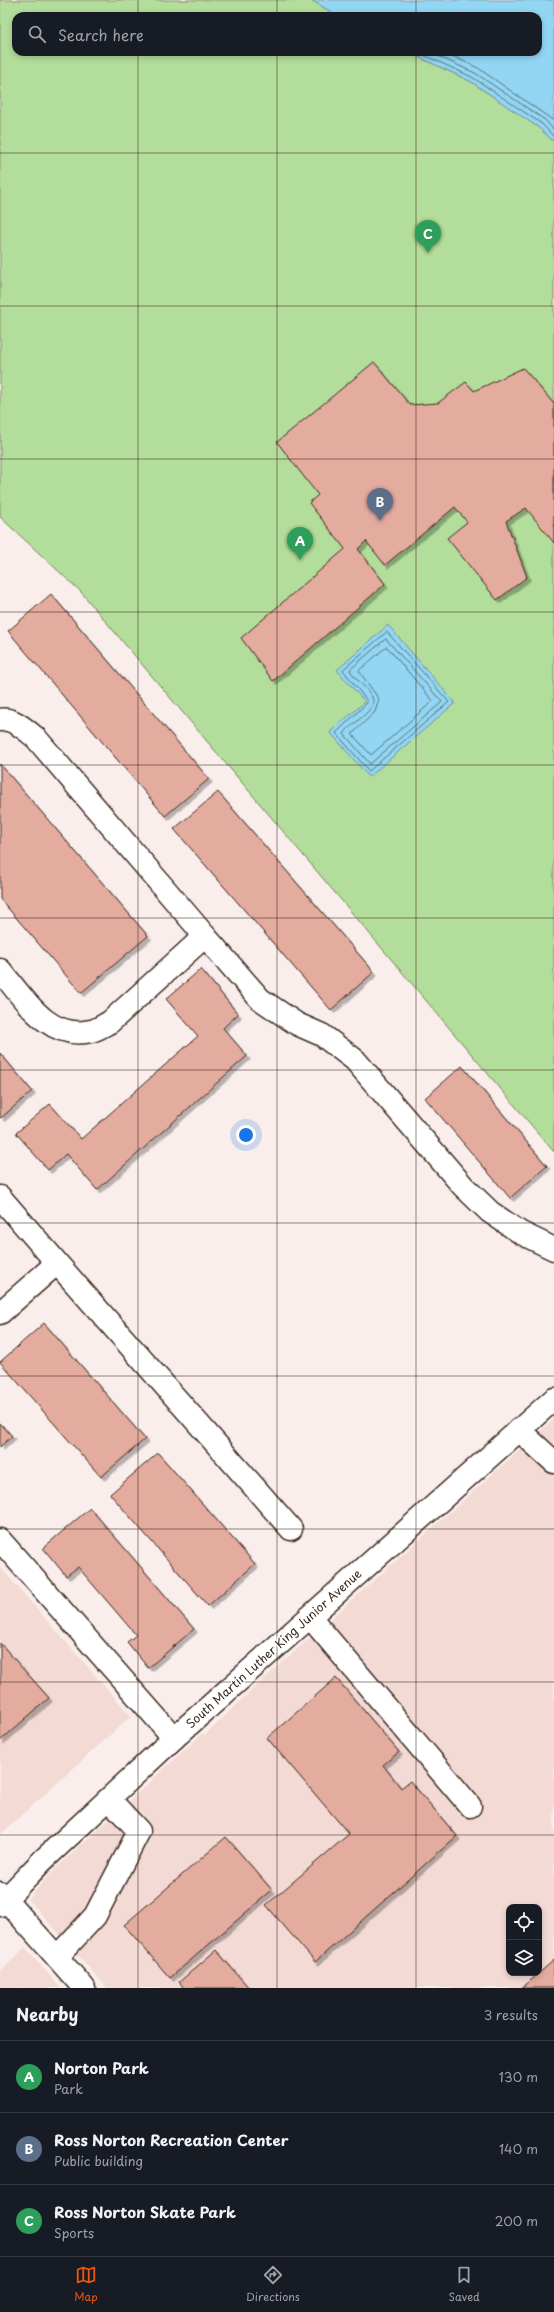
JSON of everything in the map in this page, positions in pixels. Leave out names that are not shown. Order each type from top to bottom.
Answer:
[{"type":"street","points":[[0,720],[4,719],[22,726],[36,738],[260,999],[297,1024],[322,1035],[355,1060],[463,1186],[490,1212],[521,1233],[554,1249]]},
{"type":"street","points":[[0,970],[39,1016],[55,1029],[72,1034],[92,1031],[110,1022],[205,936]]},
{"type":"street","points":[[0,1197],[291,1529]]},
{"type":"street","points":[[0,1313],[57,1263]]},
{"type":"street","name":"South Martin Luther King Junior Avenue","points":[[2,1899],[174,1738],[554,1399]]},
{"type":"street","points":[[519,1430],[554,1462]]},
{"type":"street","points":[[0,1540],[174,1738]]},
{"type":"street","points":[[310,1617],[470,1806]]},
{"type":"street","points":[[57,1957],[95,1916],[139,1831],[109,1799]]},
{"type":"street","points":[[2,1899],[84,1988]]},
{"type":"shaded area","points":[[554,1419],[554,1988],[107,1988],[28,1899],[53,1871],[203,1733],[205,1735],[256,1686]]},
{"type":"shaded area","points":[[0,1567],[131,1716],[0,1835]]},
{"type":"shaded area","points":[[25,1947],[61,1988],[0,1988],[0,1972]]},
{"type":"green space","points":[[0,0],[311,0],[331,12],[12,12],[12,56],[417,56],[470,81],[540,128],[554,142],[554,1152],[80,591],[0,517]]},
{"type":"water","points":[[311,0],[554,0],[554,142],[539,128],[470,81],[417,56],[542,56],[542,12],[331,12]]},
{"type":"water","points":[[388,625],[455,703],[369,777],[330,732],[365,702],[337,670]]},
{"type":"building","points":[[374,362],[410,405],[438,403],[466,382],[474,391],[523,368],[554,404],[554,543],[526,508],[506,521],[527,577],[497,600],[447,538],[467,522],[455,507],[385,565],[366,541],[358,549],[385,584],[273,681],[241,638],[345,549],[309,503],[318,495],[277,442]]},
{"type":"building","points":[[51,594],[209,779],[165,816],[8,631]]},
{"type":"building","points":[[0,764],[148,936],[81,993],[0,899]]},
{"type":"building","points":[[218,792],[374,972],[331,1010],[174,829]]},
{"type":"building","points":[[201,969],[238,1014],[223,1028],[247,1056],[97,1190],[66,1154],[48,1170],[16,1133],[50,1104],[81,1139],[198,1036],[166,999]]},
{"type":"building","points":[[0,1053],[32,1091],[1,1118],[0,1117]]},
{"type":"building","points":[[462,1066],[547,1166],[510,1198],[425,1098]]},
{"type":"building","points":[[44,1323],[145,1439],[101,1477],[0,1362]]},
{"type":"building","points":[[0,1423],[12,1436],[0,1447]]},
{"type":"building","points":[[158,1453],[255,1564],[208,1606],[110,1494]]},
{"type":"building","points":[[90,1508],[194,1629],[148,1668],[127,1642],[136,1635],[78,1567],[66,1576],[43,1548]]},
{"type":"building","points":[[0,1643],[49,1698],[0,1741]]},
{"type":"building","points":[[336,1678],[399,1752],[383,1765],[401,1788],[410,1781],[457,1836],[315,1962],[266,1905],[349,1834],[267,1738]]},
{"type":"building","points":[[226,1837],[272,1890],[170,1978],[124,1925]]},
{"type":"building","points":[[216,1950],[249,1988],[184,1988],[179,1982]]},
{"type":"building","points":[[554,1960],[554,1988],[522,1988],[536,1976],[542,1976],[542,1970]]},
{"type":"place","name":"Ross Norton Skate Park","points":[[428,253]]},
{"type":"place","name":"Ross Norton Recreation Center","points":[[380,521]]},
{"type":"place","name":"Norton Park","points":[[300,560]]}]
